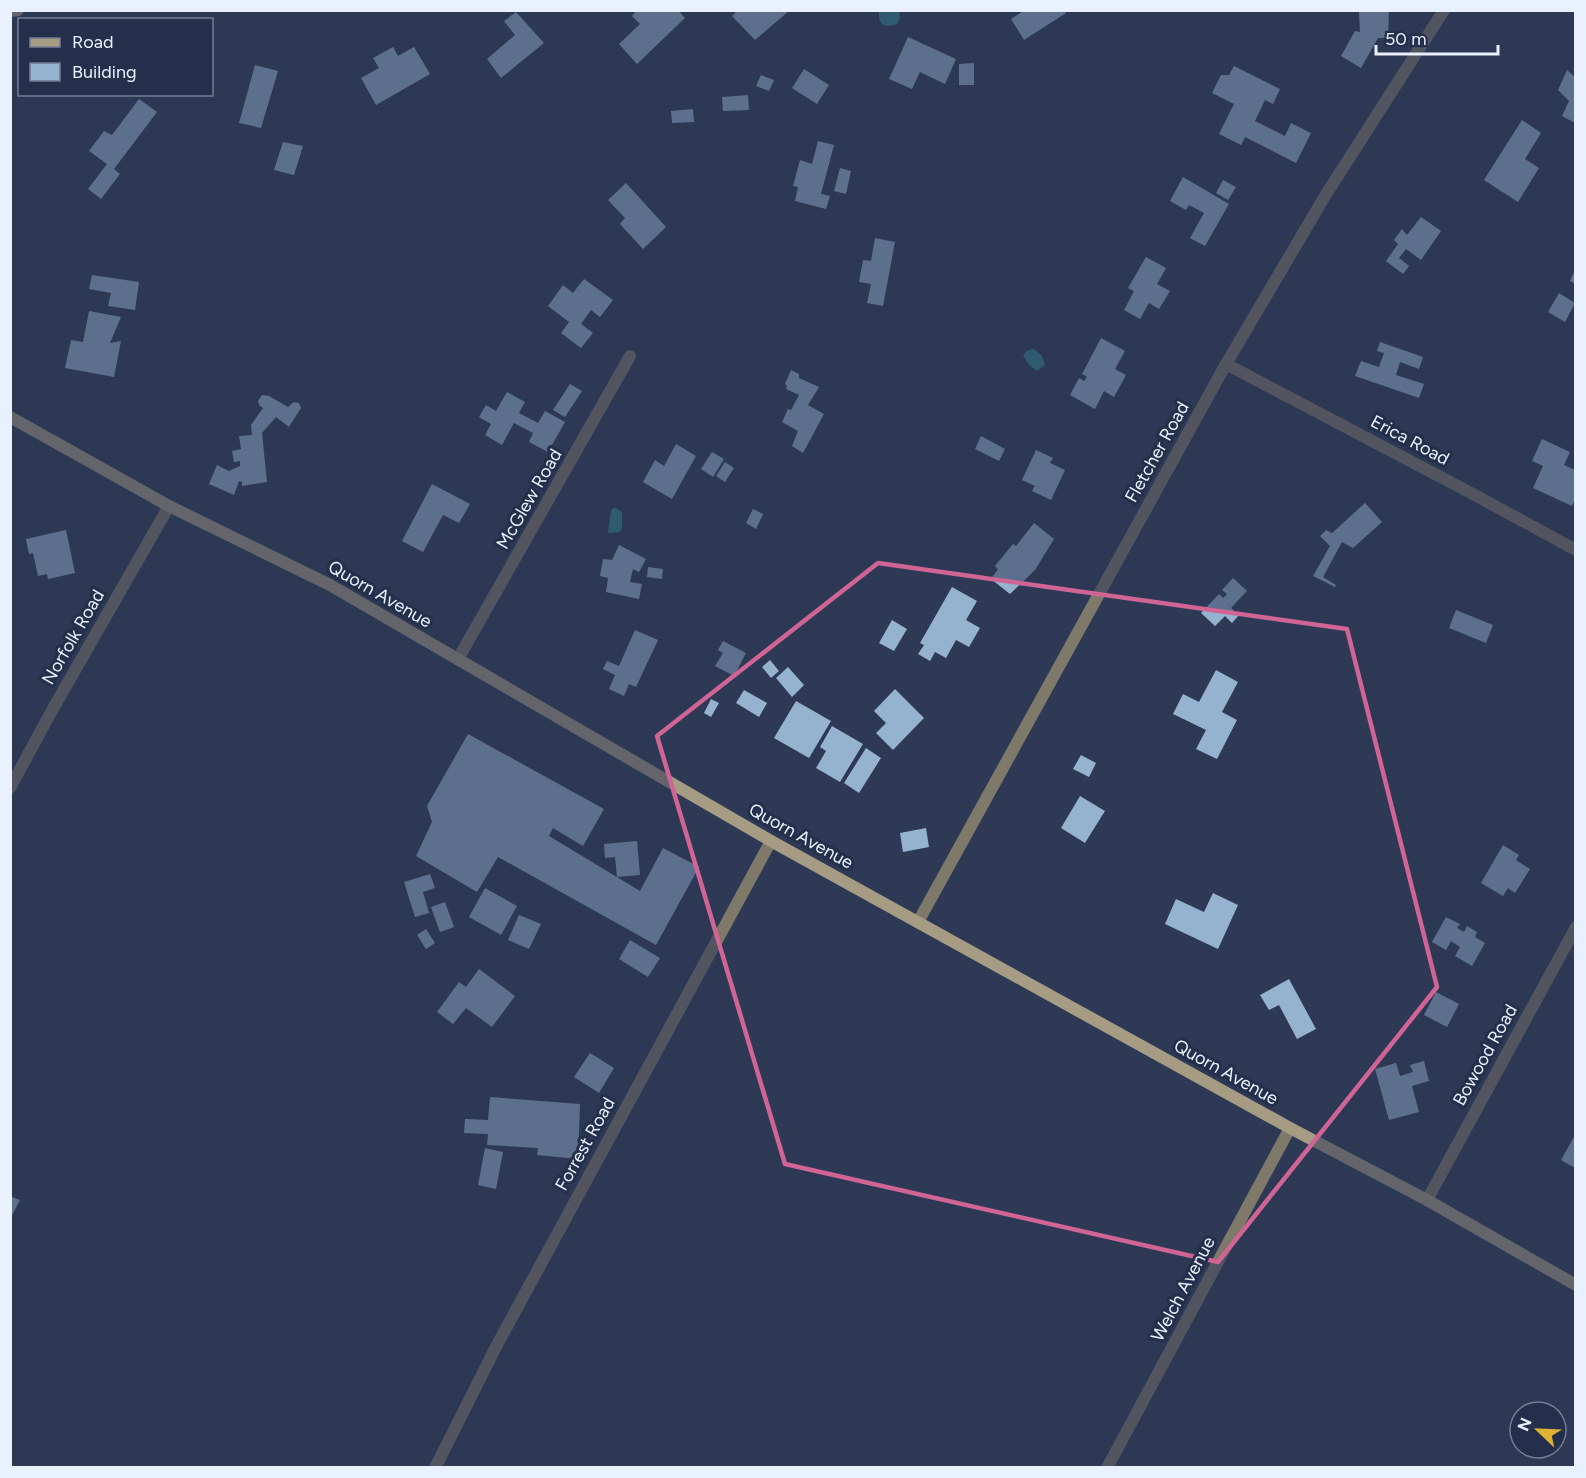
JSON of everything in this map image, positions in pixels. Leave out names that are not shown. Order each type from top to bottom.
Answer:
[{"type":"street","points":[[10,11],[18,10]]},
{"type":"street","name":"Fletcher Road","points":[[918,922],[1226,364],[1324,196],[1444,10]]},
{"type":"street","name":"McGlew Road","points":[[458,659],[630,356]]},
{"type":"street","name":"Erica Road","points":[[1226,364],[1575,550]]},
{"type":"street","name":"Quorn Avenue","points":[[10,417],[170,506],[330,585],[771,840],[1290,1128],[1427,1200],[1575,1285]]},
{"type":"street","name":"Norfolk Road","points":[[10,788],[170,506]]},
{"type":"street","name":"Forrest Road","points":[[435,1467],[498,1342],[771,840]]},
{"type":"street","name":"Bowood Road","points":[[1427,1200],[1575,927]]},
{"type":"street","name":"Welch Avenue","points":[[1107,1467],[1290,1128]]},
{"type":"highlighted area","points":[[878,563],[1347,629],[1437,987],[1218,1262],[785,1164],[657,736]]},
{"type":"shaded area","points":[[879,11],[899,11],[900,18],[897,24],[885,26],[882,24]]},
{"type":"shaded area","points":[[1034,349],[1042,356],[1045,365],[1037,371],[1029,365],[1023,355],[1028,350]]},
{"type":"shaded area","points":[[613,508],[622,512],[622,528],[620,532],[608,533],[611,511]]},
{"type":"building","points":[[637,10],[678,10],[685,18],[637,64],[619,44],[640,24],[632,16]]},
{"type":"building","points":[[738,10],[790,10],[755,40],[732,16]]},
{"type":"building","points":[[1025,10],[1064,10],[1066,13],[1024,40],[1011,19]]},
{"type":"building","points":[[1389,10],[1388,38],[1378,38],[1361,68],[1341,56],[1355,31],[1360,32],[1359,12]]},
{"type":"building","points":[[516,12],[544,43],[501,78],[487,59],[515,35],[504,21]]},
{"type":"building","points":[[908,37],[956,59],[945,84],[920,72],[912,89],[889,79]]},
{"type":"building","points":[[393,47],[398,56],[414,47],[430,74],[376,105],[361,78],[379,68],[373,58]]},
{"type":"building","points":[[974,63],[974,85],[959,85],[959,64]]},
{"type":"building","points":[[255,65],[278,71],[261,128],[239,123]]},
{"type":"building","points":[[1234,66],[1280,89],[1273,104],[1265,100],[1255,121],[1285,136],[1291,123],[1311,133],[1296,163],[1245,137],[1241,145],[1219,134],[1234,104],[1212,93],[1221,75],[1229,75]]},
{"type":"building","points":[[804,69],[829,85],[817,104],[792,88]]},
{"type":"building","points":[[1567,70],[1575,77],[1575,123],[1562,116],[1569,101],[1558,90]]},
{"type":"building","points":[[761,75],[774,80],[769,91],[756,86]]},
{"type":"building","points":[[748,95],[749,110],[723,111],[722,97]]},
{"type":"building","points":[[139,99],[157,112],[114,169],[120,174],[101,199],[88,189],[107,164],[89,151],[104,131],[112,135]]},
{"type":"building","points":[[693,109],[694,122],[672,123],[671,111]]},
{"type":"building","points":[[1522,120],[1541,133],[1525,159],[1539,168],[1518,202],[1484,180]]},
{"type":"building","points":[[818,141],[834,145],[821,194],[830,196],[826,209],[795,201],[798,187],[793,186],[800,160],[812,164]]},
{"type":"building","points":[[283,142],[303,146],[294,175],[274,170]]},
{"type":"building","points":[[840,168],[851,171],[846,194],[834,191]]},
{"type":"building","points":[[1183,177],[1229,204],[1205,246],[1190,238],[1204,213],[1189,205],[1186,210],[1170,201]]},
{"type":"building","points":[[1223,180],[1236,187],[1228,200],[1216,193]]},
{"type":"building","points":[[626,183],[666,227],[643,249],[620,224],[625,218],[608,200]]},
{"type":"building","points":[[1421,217],[1441,231],[1421,260],[1406,249],[1399,258],[1409,266],[1403,274],[1386,261],[1398,244],[1394,240],[1402,229],[1407,235]]},
{"type":"building","points":[[875,238],[895,242],[883,306],[867,303],[871,284],[859,282],[863,260],[871,261]]},
{"type":"building","points":[[1146,257],[1166,268],[1157,284],[1170,291],[1159,309],[1149,303],[1140,319],[1124,310],[1134,291],[1128,288]]},
{"type":"building","points":[[1575,270],[1575,284],[1570,281]]},
{"type":"building","points":[[92,275],[139,282],[135,310],[108,306],[111,293],[89,289]]},
{"type":"building","points":[[584,279],[613,300],[600,317],[591,310],[581,324],[593,333],[581,348],[561,333],[569,322],[548,306],[563,285],[573,293]]},
{"type":"building","points":[[1559,293],[1575,303],[1565,322],[1548,312]]},
{"type":"building","points":[[89,311],[121,317],[110,343],[121,341],[114,377],[65,368],[71,340],[83,342]]},
{"type":"building","points":[[1101,338],[1125,351],[1115,369],[1126,375],[1114,397],[1104,391],[1095,409],[1070,395],[1079,378],[1084,381],[1087,377],[1082,374]]},
{"type":"building","points":[[1380,342],[1423,357],[1419,369],[1400,362],[1396,375],[1424,384],[1419,398],[1355,376],[1361,361],[1379,367],[1384,353],[1377,351]]},
{"type":"building","points":[[791,370],[799,374],[799,378],[819,387],[808,405],[824,414],[803,453],[792,446],[798,431],[782,422],[788,409],[791,410],[799,395],[786,389],[785,384]]},
{"type":"building","points":[[570,384],[582,391],[565,417],[553,410]]},
{"type":"building","points":[[507,392],[525,402],[519,413],[538,423],[545,411],[565,422],[548,452],[529,442],[533,433],[514,423],[502,445],[485,435],[491,424],[479,417],[486,405],[496,411]]},
{"type":"building","points":[[262,395],[269,396],[288,407],[294,402],[299,403],[301,408],[289,427],[276,417],[262,433],[267,482],[242,486],[242,482],[239,481],[234,495],[209,484],[217,465],[229,471],[240,466],[240,461],[234,462],[232,451],[241,449],[239,436],[252,435],[251,425],[263,408],[258,401]]},
{"type":"building","points":[[981,436],[1005,449],[999,461],[975,449]]},
{"type":"building","points":[[1542,439],[1570,452],[1564,465],[1575,470],[1575,499],[1572,506],[1533,488],[1543,466],[1532,461]]},
{"type":"building","points":[[676,444],[696,456],[672,499],[643,482],[655,460],[664,466]]},
{"type":"building","points":[[1036,450],[1053,458],[1050,463],[1065,470],[1051,500],[1032,491],[1035,486],[1022,480]]},
{"type":"building","points":[[712,452],[724,459],[713,477],[701,469]]},
{"type":"building","points":[[725,462],[734,468],[725,482],[716,476]]},
{"type":"building","points":[[432,484],[470,504],[459,523],[443,515],[423,552],[402,541]]},
{"type":"building","points":[[1365,503],[1382,522],[1353,548],[1342,542],[1323,577],[1336,585],[1335,587],[1313,576],[1330,546],[1320,536],[1326,530],[1332,533]]},
{"type":"building","points":[[753,509],[763,514],[756,529],[746,523]]},
{"type":"building","points":[[1034,523],[1054,539],[1035,570],[1010,594],[991,579],[998,569],[995,566],[1013,544],[1016,546]]},
{"type":"building","points":[[66,530],[75,573],[48,579],[47,574],[38,576],[33,553],[29,554],[26,539]]},
{"type":"building","points":[[619,545],[646,559],[639,572],[633,569],[630,582],[642,584],[639,599],[606,592],[608,578],[600,576],[603,559],[612,560]]},
{"type":"building","points":[[648,567],[663,569],[662,579],[647,577]]},
{"type":"building","points":[[1233,578],[1247,591],[1231,608],[1239,615],[1232,623],[1225,616],[1215,626],[1201,613],[1219,594],[1223,598],[1227,594],[1222,590]]},
{"type":"building","points":[[952,587],[977,601],[966,620],[980,628],[969,647],[956,640],[946,658],[935,652],[930,661],[918,654],[924,645],[920,643]]},
{"type":"building","points":[[1456,610],[1493,625],[1486,643],[1449,628]]},
{"type":"building","points":[[892,620],[907,629],[894,651],[879,643]]},
{"type":"building","points":[[635,630],[658,640],[636,687],[629,684],[624,696],[609,689],[615,675],[603,669],[607,661],[619,666]]},
{"type":"building","points":[[723,641],[746,653],[734,676],[715,666],[723,653],[718,650]]},
{"type":"building","points":[[770,660],[779,671],[771,678],[762,667]]},
{"type":"building","points":[[788,667],[804,685],[792,697],[776,678]]},
{"type":"building","points":[[1216,670],[1238,682],[1222,712],[1237,720],[1217,759],[1196,749],[1206,730],[1173,714],[1183,694],[1199,702]]},
{"type":"building","points":[[895,689],[924,718],[893,750],[876,733],[886,723],[874,711]]},
{"type":"building","points":[[744,690],[767,703],[759,717],[736,703]]},
{"type":"building","points":[[711,699],[719,703],[711,717],[704,713]]},
{"type":"building","points":[[796,701],[831,721],[809,758],[774,738]]},
{"type":"building","points":[[832,726],[863,744],[840,782],[816,768],[826,751],[820,747]]},
{"type":"building","points":[[468,734],[604,809],[583,846],[553,828],[549,836],[640,891],[663,848],[699,867],[656,945],[498,857],[477,892],[416,856],[432,822],[427,806]]},
{"type":"building","points":[[866,748],[881,758],[859,793],[844,783]]},
{"type":"building","points":[[1081,755],[1096,763],[1089,777],[1073,769]]},
{"type":"building","points":[[1080,796],[1105,811],[1085,843],[1061,828]]},
{"type":"building","points":[[926,828],[929,847],[903,852],[900,833]]},
{"type":"building","points":[[637,841],[640,875],[617,877],[615,857],[605,858],[604,844]]},
{"type":"building","points":[[1503,845],[1519,855],[1516,860],[1530,869],[1515,893],[1508,888],[1503,896],[1481,883]]},
{"type":"building","points":[[430,874],[435,888],[423,892],[429,913],[415,917],[404,882]]},
{"type":"building","points":[[485,888],[517,906],[501,935],[469,917]]},
{"type":"building","points":[[1213,893],[1238,905],[1218,949],[1165,924],[1176,899],[1204,912]]},
{"type":"building","points":[[445,902],[454,927],[440,932],[431,907]]},
{"type":"building","points":[[519,915],[541,924],[529,949],[508,940]]},
{"type":"building","points":[[1446,917],[1460,924],[1457,928],[1464,932],[1467,926],[1477,932],[1475,937],[1485,943],[1472,966],[1455,956],[1460,947],[1451,941],[1446,950],[1432,942]]},
{"type":"building","points":[[426,929],[435,943],[426,949],[417,935]]},
{"type":"building","points":[[630,940],[660,958],[648,977],[619,959]]},
{"type":"building","points":[[479,969],[515,996],[492,1027],[466,1008],[453,1024],[437,1012],[459,982],[466,987]]},
{"type":"building","points":[[1289,979],[1316,1029],[1297,1039],[1279,1005],[1269,1010],[1260,995]]},
{"type":"building","points":[[1436,992],[1459,1004],[1447,1027],[1424,1015]]},
{"type":"building","points":[[590,1053],[614,1068],[599,1093],[574,1077]]},
{"type":"building","points":[[1424,1061],[1429,1081],[1412,1086],[1419,1112],[1389,1120],[1375,1069],[1396,1063],[1400,1076],[1413,1072],[1410,1065]]},
{"type":"building","points":[[490,1097],[580,1104],[578,1159],[537,1155],[538,1148],[487,1145],[488,1134],[464,1133],[465,1119],[488,1120]]},
{"type":"building","points":[[1575,1135],[1575,1168],[1561,1160]]},
{"type":"building","points":[[485,1148],[503,1152],[496,1189],[478,1185]]},
{"type":"building","points":[[10,1196],[20,1200],[10,1219]]}]
